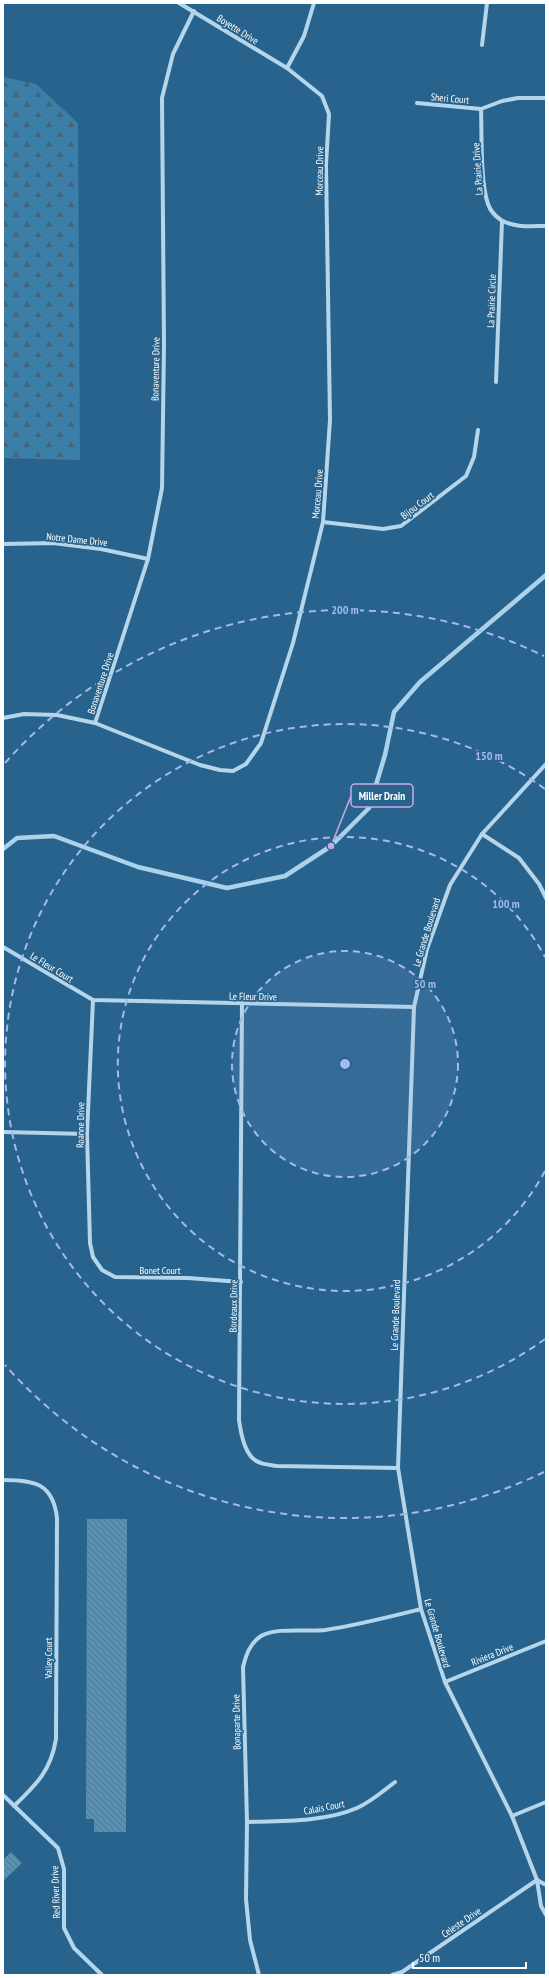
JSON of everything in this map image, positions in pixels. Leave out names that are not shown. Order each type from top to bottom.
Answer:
[{"type":"street","name":"Boyette Drive","points":[[180,3],[287,68]]},
{"type":"street","points":[[287,68],[304,36],[314,3]]},
{"type":"street","points":[[482,45],[487,3]]},
{"type":"street","name":"Bonaventure Drive","points":[[95,723],[148,559],[162,488],[164,345],[162,98],[173,54],[194,11]]},
{"type":"street","name":"Morceau Drive","points":[[3,718],[24,714],[57,714],[95,723],[200,765],[220,770],[233,771],[246,764],[261,743],[293,643],[323,522],[330,420],[326,165],[329,114],[322,96],[287,68]]},
{"type":"street","points":[[481,109],[502,101],[518,98],[546,98]]},
{"type":"street","name":"Sheri Court","points":[[417,103],[481,109]]},
{"type":"street","name":"La Prairie Drive","points":[[481,109],[484,187],[488,204],[495,215],[502,221]]},
{"type":"street","points":[[502,221],[517,226],[546,226]]},
{"type":"street","name":"La Prairie Circle","points":[[496,382],[502,221]]},
{"type":"street","name":"Bijou Court","points":[[323,522],[383,529],[401,526],[466,476],[474,457],[478,430]]},
{"type":"street","name":"Notre Dame Drive","points":[[3,544],[54,543],[101,549],[148,559]]},
{"type":"street","name":"Le Grande Boulevard","points":[[546,764],[482,834],[450,885],[427,949],[414,1007],[398,1468],[421,1609],[444,1682],[512,1816],[537,1880],[541,1906],[546,1915]]},
{"type":"street","points":[[482,834],[519,858],[539,884],[546,898]]},
{"type":"street","name":"Le Fleur Court","points":[[3,947],[93,1000]]},
{"type":"street","name":"Le Fleur Drive","points":[[93,1000],[414,1007]]},
{"type":"street","name":"Roanne Drive","points":[[92,1251],[90,1243],[87,1134],[93,1000]]},
{"type":"street","name":"Bordeaux Drive","points":[[242,1004],[239,1420],[242,1438],[246,1449],[260,1463],[277,1466],[398,1468]]},
{"type":"street","points":[[3,1132],[87,1134]]},
{"type":"street","name":"Bonet Court","points":[[92,1251],[93,1258],[102,1270],[115,1277],[241,1282]]},
{"type":"street","name":"Valley Court","points":[[3,1480],[25,1480],[37,1484],[46,1490],[51,1496],[55,1506],[56,1518],[56,1738],[53,1755],[48,1768],[35,1786],[14,1806]]},
{"type":"street","name":"Bonaparte Drive","points":[[259,1975],[250,1940],[246,1899],[247,1822],[243,1667],[246,1653],[252,1644],[262,1636],[275,1632],[323,1630],[357,1624],[421,1609]]},
{"type":"street","name":"Riviera Drive","points":[[444,1682],[546,1641]]},
{"type":"street","name":"Calais Court","points":[[247,1822],[289,1821],[334,1815],[357,1808],[395,1782]]},
{"type":"street","name":"Red River Drive","points":[[3,1795],[58,1848],[64,1869],[64,1928],[74,1948],[102,1975]]},
{"type":"street","points":[[512,1816],[546,1802]]},
{"type":"street","points":[[537,1880],[546,1886]]},
{"type":"street","name":"Celeste Drive","points":[[392,1975],[402,1972],[537,1880]]},
{"type":"green space","points":[[3,77],[36,84],[78,123],[80,460],[3,458]]},
{"type":"building","points":[[87,1519],[127,1519],[126,1832],[94,1832],[94,1819],[86,1819]]},
{"type":"building","points":[[11,1852],[22,1863],[3,1881],[3,1860]]},
{"type":"waterway","points":[[3,849],[17,838],[54,836],[138,867],[227,888],[285,876],[331,846],[369,808],[385,755],[394,712],[420,682],[546,575]]},
{"type":"place","name":"Miller Drain","points":[[331,846]]}]
